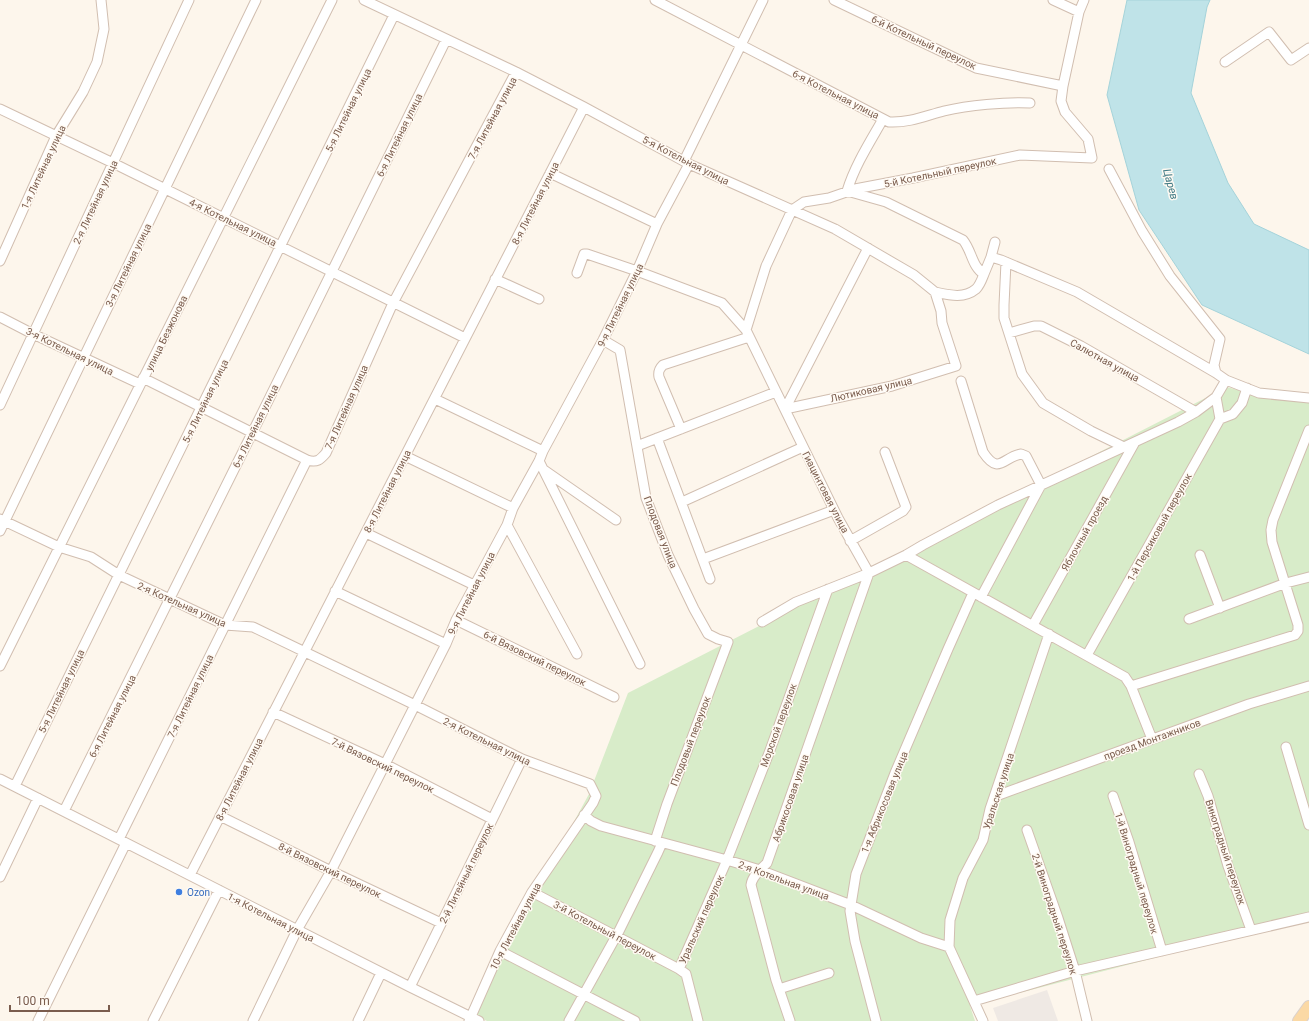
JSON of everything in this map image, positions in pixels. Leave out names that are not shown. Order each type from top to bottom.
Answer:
[{"type":"main road","points":[[1299,1021],[1309,1007]]},
{"type":"street","name":"1-я Литейная улица","points":[[0,261],[56,136],[82,92],[97,62],[104,28],[101,0]]},
{"type":"street","name":"2-я Литейная улица","points":[[0,405],[189,0]]},
{"type":"street","name":"3-я Литейная улица","points":[[0,530],[2,520],[84,357],[256,0]]},
{"type":"street","name":"улица Безжонова","points":[[0,666],[332,0]]},
{"type":"street","name":"5-я Котельная улица","points":[[364,0],[516,72],[687,162],[835,229],[914,276],[935,292]]},
{"type":"street","name":"9-я Литейная улица","points":[[253,1021],[297,930],[331,871],[446,644],[456,620],[507,525],[513,508],[539,461],[637,271],[657,224],[741,45],[764,0]]},
{"type":"street","name":"6-й Котельный переулок","points":[[834,0],[976,68],[1063,86]]},
{"type":"street","points":[[1053,0],[1079,12]]},
{"type":"street","points":[[1063,86],[1079,12],[1084,0]]},
{"type":"street","name":"6-я Котельная улица","points":[[661,1],[741,45],[889,122],[904,122],[956,109],[1013,102],[1030,103]]},
{"type":"street","name":"5-я Литейная улица","points":[[15,786],[394,15]]},
{"type":"street","points":[[1225,62],[1269,32],[1291,60],[1309,48]]},
{"type":"street","name":"6-я Литейная улица","points":[[64,811],[171,599],[251,432],[446,40]]},
{"type":"street","name":"7-я Литейная улица","points":[[38,1021],[226,625],[307,460],[315,462],[321,460],[326,453],[393,303],[516,72]]},
{"type":"street","name":"5-й Котельный переулок","points":[[792,210],[804,202],[829,198],[847,191],[1020,155],[1092,158],[1088,139],[1064,112],[1061,101],[1063,86]]},
{"type":"street","name":"8-я Литейная улица","points":[[190,875],[584,107]]},
{"type":"street","name":"4-я Котельная улица","points":[[0,109],[165,188],[465,338]]},
{"type":"street","points":[[883,119],[857,166],[847,191],[886,202],[963,240],[967,245],[979,271],[984,274]]},
{"type":"street","points":[[1109,169],[1142,231],[1170,276],[1220,339],[1214,365],[1216,374]]},
{"type":"street","points":[[550,173],[657,224]]},
{"type":"street","points":[[680,429],[659,377],[660,368],[748,334],[766,266],[792,210]]},
{"type":"street","points":[[935,292],[952,296],[968,293],[976,289],[984,274],[996,242]]},
{"type":"street","points":[[784,409],[868,248]]},
{"type":"street","name":"Гиацинтовая улица","points":[[577,273],[584,254],[587,254],[722,303],[748,334],[834,510],[869,573]]},
{"type":"street","points":[[991,257],[1077,292],[1226,380],[1259,392],[1309,398]]},
{"type":"street","points":[[1006,262],[1004,318],[1022,374],[1043,403],[1091,431],[1124,447]]},
{"type":"street","points":[[495,279],[539,299]]},
{"type":"street","name":"Лютиковая улица","points":[[784,409],[892,386],[956,366],[942,323],[941,311],[935,292]]},
{"type":"street","name":"3-я Котельная улица","points":[[0,316],[33,334],[201,407],[307,460]]},
{"type":"street","name":"Салютная улица","points":[[1009,333],[1034,326],[1041,326],[1081,346],[1196,412]]},
{"type":"street","name":"Плодовая улица","points":[[602,340],[620,350],[646,498],[668,555],[708,634],[728,642]]},
{"type":"street","points":[[762,622],[796,602],[869,573],[906,555],[998,505],[1136,442],[1196,412],[1216,397],[1226,380]]},
{"type":"street","points":[[961,381],[983,452],[988,460],[998,464],[1015,455],[1021,454],[1026,456],[1041,485]]},
{"type":"street","points":[[1216,397],[1220,419],[1233,414],[1242,402],[1247,388]]},
{"type":"street","points":[[637,446],[776,392]]},
{"type":"street","points":[[435,399],[543,451]]},
{"type":"street","name":"1-й Персиковый переулок","points":[[1087,655],[1220,419]]},
{"type":"street","points":[[1131,686],[1296,635],[1298,625],[1272,542],[1271,530],[1273,520],[1309,430]]},
{"type":"street","points":[[658,438],[710,579]]},
{"type":"street","name":"Яблочный проезд","points":[[1033,625],[1136,442]]},
{"type":"street","points":[[682,502],[803,447]]},
{"type":"street","points":[[850,541],[903,511],[906,507],[885,452]]},
{"type":"street","points":[[405,456],[513,508]]},
{"type":"street","points":[[539,461],[640,664]]},
{"type":"street","points":[[543,470],[616,520]]},
{"type":"street","name":"1-я Абрикосовая улица","points":[[876,1021],[855,941],[850,911],[856,874],[895,773],[948,649],[977,595],[1041,485]]},
{"type":"street","points":[[703,558],[834,510]]},
{"type":"street","name":"2-я Котельная улица","points":[[2,520],[59,547],[90,557],[119,575],[226,625],[253,627],[415,705],[522,759],[590,784],[596,796],[593,803],[584,815],[591,821],[601,826],[760,870],[851,905],[921,938],[949,947]]},
{"type":"street","points":[[507,525],[576,654]]},
{"type":"street","points":[[366,533],[474,585]]},
{"type":"street","points":[[906,555],[1125,676],[1131,686],[1152,739]]},
{"type":"street","points":[[1200,555],[1220,608]]},
{"type":"street","name":"Абрикосовая улица","points":[[790,1021],[776,980],[750,885],[752,879],[767,863],[869,573]]},
{"type":"street","points":[[1189,619],[1286,583],[1309,577]]},
{"type":"street","name":"Морской переулок","points":[[727,860],[769,753],[828,589]]},
{"type":"street","points":[[336,591],[446,644]]},
{"type":"street","name":"6-й Вязовский переулок","points":[[456,620],[614,697]]},
{"type":"street","name":"Уральская улица","points":[[949,947],[950,920],[963,878],[983,840],[990,810],[996,796],[1049,634]]},
{"type":"street","name":"Плодовый переулок","points":[[569,1021],[616,936],[658,852],[658,842],[669,797],[728,642]]},
{"type":"street","name":"проезд Монтажников","points":[[996,796],[1249,704],[1309,686]]},
{"type":"street","name":"7-й Вязовский переулок","points":[[274,712],[385,764],[492,819]]},
{"type":"street","points":[[1286,747],[1309,825]]},
{"type":"street","name":"2-й Литейный переулок","points":[[410,987],[522,759]]},
{"type":"street","name":"Виноградный переулок","points":[[1199,774],[1208,796],[1228,866],[1251,930]]},
{"type":"street","name":"1-я Котельная улица","points":[[0,779],[473,1020]]},
{"type":"street","name":"1-й Виноградный переулок","points":[[1113,796],[1129,842],[1162,951]]},
{"type":"street","points":[[0,877],[38,798]]},
{"type":"street","name":"10-я Литейная улица","points":[[473,1020],[500,951],[532,892],[584,815]]},
{"type":"street","name":"8-й Вязовский переулок","points":[[220,816],[441,923]]},
{"type":"street","name":"2-й Виноградный переулок","points":[[1027,830],[1058,918],[1087,1021]]},
{"type":"street","name":"Уральский переулок","points":[[698,1021],[686,974],[679,969],[727,860]]},
{"type":"street","points":[[153,1021],[219,890]]},
{"type":"street","name":"3-й Котельный переулок","points":[[532,892],[679,969]]},
{"type":"street","points":[[974,1001],[1074,971],[1309,916]]},
{"type":"street","points":[[949,947],[983,1021]]},
{"type":"street","points":[[500,951],[635,1021]]},
{"type":"street","points":[[358,1021],[381,973]]},
{"type":"street","points":[[780,989],[829,973]]},
{"type":"shaded area","points":[[1047,990],[1058,1021],[998,1021],[993,1008]]},
{"type":"green space","points":[[1227,387],[1270,399],[1309,402],[1309,918],[976,1004],[970,1006],[975,1021],[487,1021],[470,1013],[589,794],[628,693]]},
{"type":"water","name":"Царев","points":[[1127,0],[1210,0],[1207,7],[1191,93],[1228,183],[1254,224],[1309,250],[1309,354],[1202,305],[1139,210],[1107,95]]},
{"type":"place","name":"Ozon","points":[[179,892]]}]
